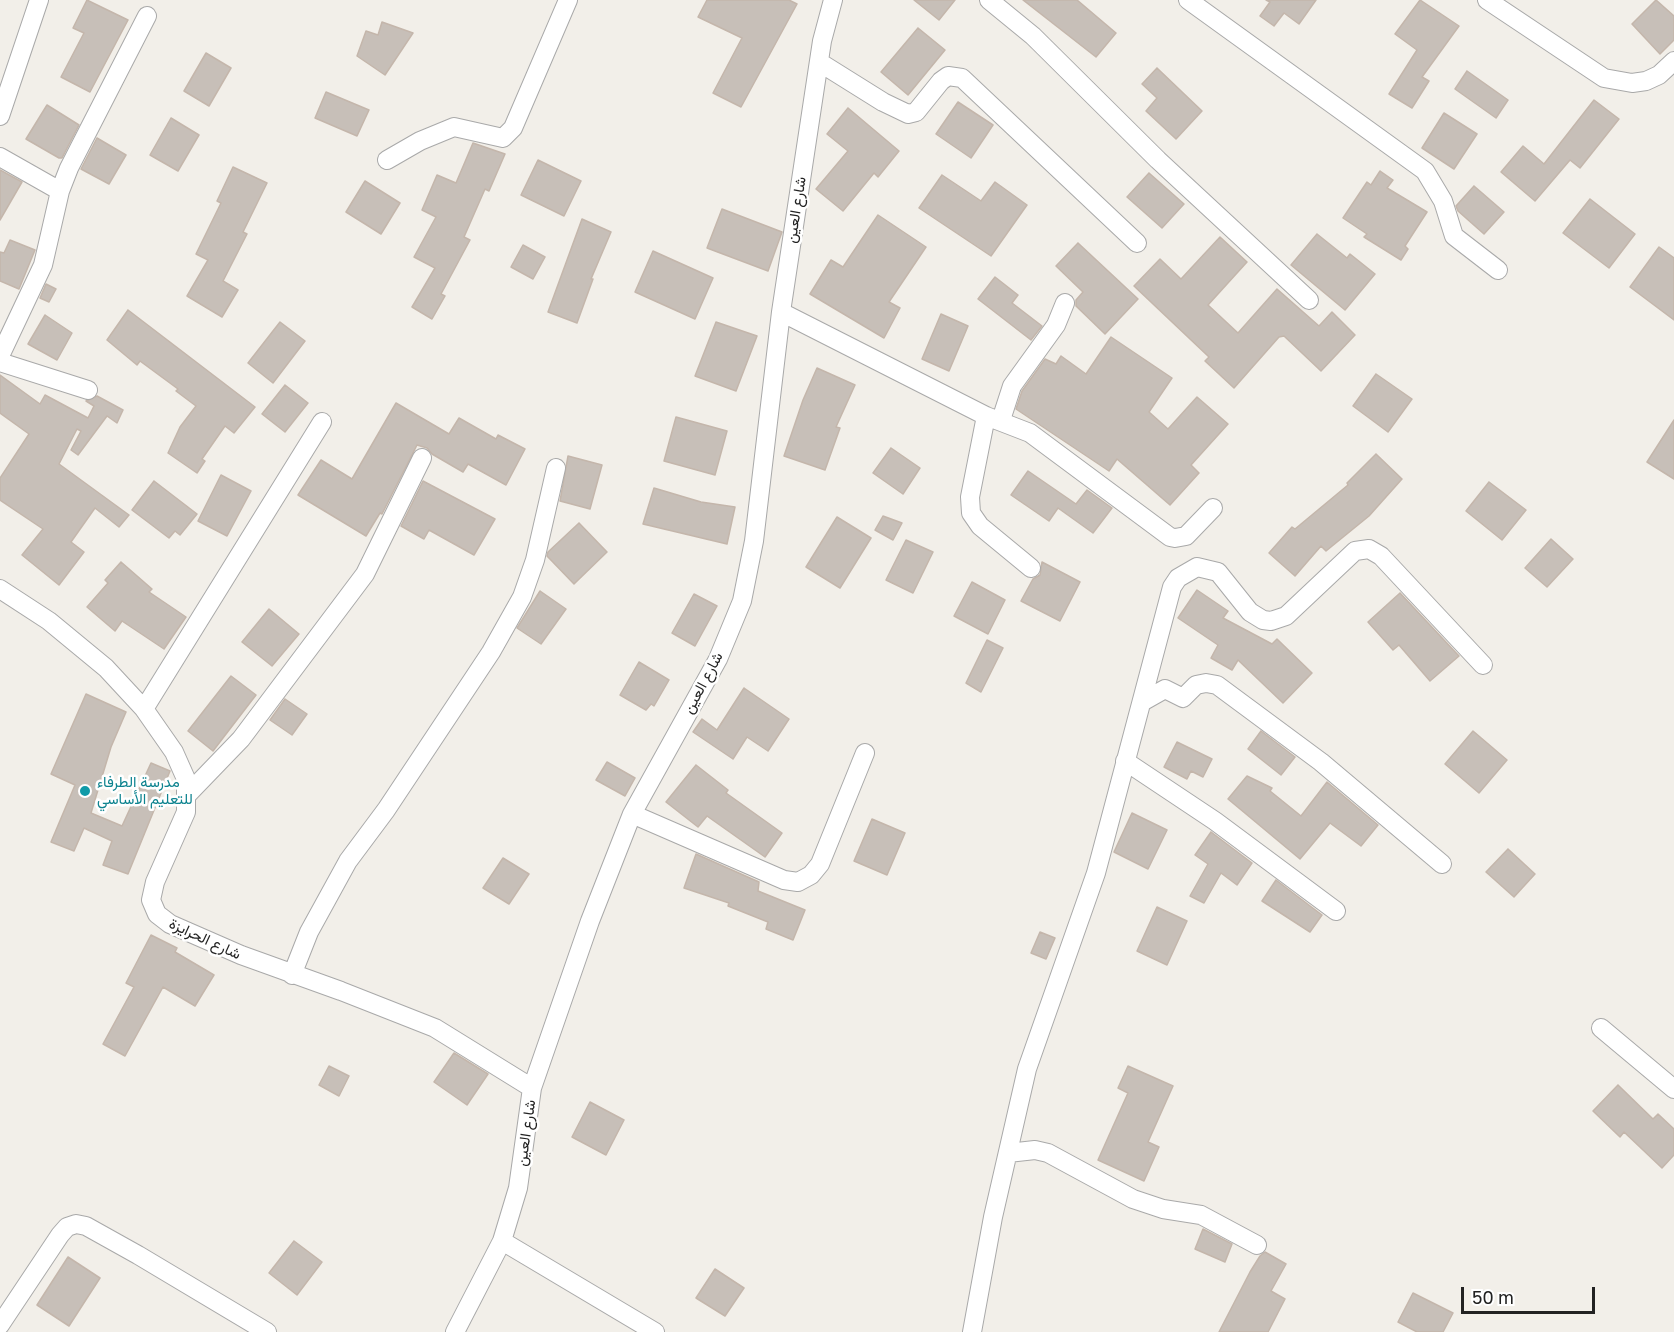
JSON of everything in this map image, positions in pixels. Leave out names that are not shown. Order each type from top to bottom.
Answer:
[{"type":"street","points":[[0,116],[39,0]]},
{"type":"street","points":[[387,160],[420,141],[454,127],[502,138],[513,128],[568,0]]},
{"type":"street","name":"شارع العين","points":[[455,1332],[502,1241],[521,1169],[532,1088],[590,921],[632,814],[718,659],[742,601],[754,541],[781,312],[819,62],[833,0]]},
{"type":"street","points":[[989,0],[1032,36],[1158,159],[1309,300]]},
{"type":"street","points":[[1188,0],[1425,171],[1443,201],[1454,236],[1498,270]]},
{"type":"street","points":[[1487,0],[1604,78],[1618,82],[1646,81],[1659,75],[1674,61]]},
{"type":"street","points":[[0,356],[43,265],[60,190],[147,15]]},
{"type":"street","points":[[819,62],[883,102],[908,114],[916,112],[940,81],[948,76],[962,78],[1137,243]]},
{"type":"street","points":[[0,157],[60,190]]},
{"type":"street","points":[[1031,568],[980,526],[971,513],[970,497],[994,418],[1012,386],[1056,325],[1065,303]]},
{"type":"street","points":[[781,312],[1043,441],[1170,537],[1186,536],[1213,508]]},
{"type":"street","points":[[0,362],[88,390]]},
{"type":"street","points":[[144,709],[322,422]]},
{"type":"street","points":[[186,796],[241,739],[364,574],[422,458]]},
{"type":"street","points":[[292,975],[309,932],[348,861],[479,671],[522,597],[535,560],[556,468]]},
{"type":"street","points":[[972,1332],[1008,1153],[1033,1048],[1096,873],[1172,587],[1186,571],[1197,567],[1218,572],[1250,612],[1263,620],[1271,621],[1286,616],[1350,555],[1362,549],[1376,551],[1483,665]]},
{"type":"street","name":"شارع الحرايزة","points":[[0,589],[49,621],[106,669],[144,709],[174,752],[186,779],[186,812],[154,882],[151,900],[157,914],[170,924],[292,975],[341,991],[435,1028],[532,1088]]},
{"type":"street","points":[[1142,702],[1165,689],[1183,698],[1196,685],[1217,685],[1322,762],[1442,864]]},
{"type":"street","points":[[632,814],[784,880],[798,882],[811,875],[820,864],[865,753]]},
{"type":"street","points":[[1125,761],[1208,816],[1336,911]]},
{"type":"street","points":[[1601,1028],[1674,1089]]},
{"type":"street","points":[[1008,1153],[1028,1150],[1048,1153],[1133,1198],[1163,1209],[1201,1215],[1257,1245]]},
{"type":"street","points":[[0,1325],[60,1235],[67,1227],[76,1224],[86,1226],[138,1254],[267,1332]]},
{"type":"street","points":[[502,1241],[655,1332]]},
{"type":"building","points":[[87,0],[128,20],[90,92],[61,77],[84,33],[73,28]]},
{"type":"building","points":[[707,0],[789,0],[797,4],[741,107],[713,93],[742,38],[698,17]]},
{"type":"building","points":[[914,0],[955,0],[939,20]]},
{"type":"building","points":[[1023,0],[1077,0],[1116,33],[1096,57]]},
{"type":"building","points":[[1266,0],[1316,0],[1299,24],[1284,13],[1274,26],[1260,16],[1270,2]]},
{"type":"building","points":[[1420,0],[1459,26],[1422,77],[1429,81],[1412,108],[1389,94],[1417,50],[1395,34]]},
{"type":"building","points":[[1656,0],[1674,16],[1674,40],[1660,54],[1632,24]]},
{"type":"building","points":[[382,22],[413,33],[385,75],[357,56],[366,31],[378,35]]},
{"type":"building","points":[[918,28],[945,50],[908,95],[881,72]]},
{"type":"building","points":[[206,53],[231,68],[209,106],[184,91]]},
{"type":"building","points":[[1157,68],[1202,111],[1176,139],[1146,111],[1157,98],[1142,84]]},
{"type":"building","points":[[1467,71],[1508,100],[1496,118],[1455,89]]},
{"type":"building","points":[[326,92],[369,110],[357,136],[315,118]]},
{"type":"building","points":[[1594,100],[1619,119],[1580,168],[1570,160],[1535,201],[1501,172],[1523,146],[1544,164]]},
{"type":"building","points":[[958,102],[993,125],[971,158],[936,134]]},
{"type":"building","points":[[47,105],[79,125],[62,158],[26,139]]},
{"type":"building","points":[[848,108],[899,151],[878,177],[874,173],[843,211],[816,189],[848,151],[827,134]]},
{"type":"building","points":[[1444,113],[1477,134],[1454,169],[1422,148]]},
{"type":"building","points":[[171,118],[199,135],[178,171],[150,155]]},
{"type":"building","points":[[97,138],[126,155],[109,184],[81,169]]},
{"type":"building","points":[[473,143],[505,154],[489,191],[485,189],[464,237],[470,240],[441,294],[445,296],[432,319],[412,307],[435,268],[414,257],[436,217],[422,210],[437,175],[456,183]]},
{"type":"building","points":[[538,160],[581,181],[564,216],[521,195]]},
{"type":"building","points":[[233,167],[267,183],[243,232],[247,234],[223,281],[238,290],[222,317],[187,296],[208,260],[196,254],[221,203],[217,201]]},
{"type":"building","points":[[0,170],[22,182],[0,220]]},
{"type":"building","points":[[1380,171],[1393,180],[1387,188],[1427,212],[1405,246],[1408,249],[1401,260],[1364,237],[1367,234],[1343,218],[1367,182],[1371,185]]},
{"type":"building","points":[[1149,173],[1184,204],[1162,228],[1127,197]]},
{"type":"building","points":[[942,175],[981,201],[995,182],[1027,205],[991,256],[919,208]]},
{"type":"building","points":[[365,181],[400,203],[381,234],[346,212]]},
{"type":"building","points":[[1474,186],[1504,212],[1484,234],[1458,211],[1456,206]]},
{"type":"building","points":[[1590,199],[1635,234],[1609,268],[1563,233]]},
{"type":"building","points":[[722,209],[782,232],[768,271],[707,248]]},
{"type":"building","points":[[878,215],[926,247],[889,302],[900,308],[884,338],[810,294],[831,260],[843,267]]},
{"type":"building","points":[[582,219],[611,232],[591,279],[593,279],[577,323],[548,312]]},
{"type":"building","points":[[1317,234],[1347,258],[1350,254],[1375,274],[1345,310],[1291,265]]},
{"type":"building","points":[[1220,237],[1247,262],[1208,305],[1238,333],[1277,289],[1319,326],[1332,312],[1355,335],[1321,371],[1284,336],[1279,337],[1234,388],[1205,361],[1209,357],[1134,286],[1160,259],[1181,279]]},
{"type":"building","points":[[10,240],[35,250],[19,289],[0,281],[0,252],[4,253]]},
{"type":"building","points":[[1078,243],[1138,299],[1105,334],[1076,306],[1076,300],[1083,292],[1056,266]]},
{"type":"building","points":[[523,245],[545,257],[533,279],[511,267]]},
{"type":"building","points":[[1659,247],[1674,258],[1674,320],[1630,287]]},
{"type":"building","points":[[653,251],[713,278],[695,319],[635,292]]},
{"type":"building","points":[[995,277],[1018,295],[1012,303],[1042,326],[1031,340],[978,299]]},
{"type":"building","points":[[46,284],[56,289],[49,302],[40,298]]},
{"type":"building","points":[[128,310],[255,407],[234,433],[225,426],[202,459],[205,461],[197,473],[168,453],[180,427],[196,406],[176,391],[178,389],[140,361],[137,365],[107,340]]},
{"type":"building","points":[[941,314],[968,326],[949,371],[922,359]]},
{"type":"building","points":[[45,315],[72,333],[57,360],[28,344]]},
{"type":"building","points":[[280,322],[305,341],[273,383],[248,363]]},
{"type":"building","points":[[716,322],[757,336],[736,391],[695,376]]},
{"type":"building","points":[[1111,337],[1172,378],[1149,412],[1168,429],[1197,397],[1228,424],[1191,465],[1199,473],[1170,505],[1117,459],[1109,471],[1016,409],[1022,391],[1045,359],[1056,364],[1061,356],[1086,374]]},
{"type":"building","points":[[817,368],[855,385],[836,427],[840,428],[825,470],[784,456],[803,400]]},
{"type":"building","points":[[1376,374],[1412,399],[1388,432],[1353,406]]},
{"type":"building","points":[[0,375],[40,404],[45,395],[88,418],[94,406],[86,401],[97,396],[123,410],[117,423],[107,416],[78,455],[71,450],[81,431],[77,429],[59,464],[129,515],[119,527],[95,508],[71,542],[84,552],[59,585],[22,555],[43,529],[0,500],[0,478],[29,434],[0,413]]},
{"type":"building","points":[[285,385],[308,403],[285,432],[262,414]]},
{"type":"building","points":[[396,403],[449,434],[459,418],[496,439],[498,435],[525,449],[506,485],[468,464],[463,472],[432,454],[427,448],[417,445],[382,514],[380,513],[366,536],[298,495],[321,460],[352,479]]},
{"type":"building","points":[[676,417],[727,431],[715,475],[664,461]]},
{"type":"building","points":[[1674,420],[1674,479],[1647,462]]},
{"type":"building","points":[[891,448],[920,468],[903,494],[873,473]]},
{"type":"building","points":[[1376,454],[1402,479],[1369,516],[1326,551],[1321,546],[1295,576],[1269,553],[1292,527],[1295,529],[1348,485],[1347,483]]},
{"type":"building","points":[[568,456],[602,465],[590,509],[560,501]]},
{"type":"building","points":[[1028,471],[1076,504],[1087,490],[1112,508],[1093,533],[1058,508],[1049,521],[1011,495]]},
{"type":"building","points":[[221,475],[251,491],[227,536],[198,521]]},
{"type":"building","points":[[154,481],[197,514],[180,535],[175,531],[169,538],[132,510]]},
{"type":"building","points":[[423,481],[495,519],[474,555],[429,530],[424,539],[401,526]]},
{"type":"building","points":[[1489,482],[1526,510],[1502,540],[1466,511]]},
{"type":"building","points":[[654,488],[701,502],[735,507],[727,544],[643,524]]},
{"type":"building","points":[[883,516],[902,523],[893,540],[875,530]]},
{"type":"building","points":[[837,517],[871,538],[840,588],[806,567]]},
{"type":"building","points":[[579,523],[607,552],[574,584],[547,556],[548,552]]},
{"type":"building","points":[[1551,539],[1573,559],[1547,587],[1525,568]]},
{"type":"building","points":[[906,540],[933,552],[913,593],[886,580]]},
{"type":"building","points":[[121,562],[152,589],[149,592],[186,617],[164,649],[122,621],[115,631],[87,607],[108,583],[105,580]]},
{"type":"building","points":[[1042,562],[1080,582],[1060,621],[1021,601],[1033,579],[1040,575]]},
{"type":"building","points":[[972,582],[1005,600],[988,634],[954,616]]},
{"type":"building","points":[[1197,590],[1228,611],[1223,618],[1272,644],[1277,639],[1312,673],[1283,703],[1238,660],[1232,670],[1211,658],[1218,645],[1178,618]]},
{"type":"building","points":[[540,591],[566,609],[541,644],[517,628]]},
{"type":"building","points":[[1400,593],[1459,656],[1430,681],[1399,645],[1393,650],[1368,622]]},
{"type":"building","points":[[694,594],[717,606],[695,646],[672,633]]},
{"type":"building","points":[[269,609],[299,634],[272,666],[242,642]]},
{"type":"building","points":[[987,640],[1003,648],[981,692],[966,683]]},
{"type":"building","points":[[639,662],[669,680],[654,706],[651,704],[646,710],[620,695]]},
{"type":"building","points":[[231,676],[256,695],[213,751],[188,731]]},
{"type":"building","points":[[744,688],[789,719],[768,751],[747,737],[733,759],[693,732],[702,719],[717,730]]},
{"type":"building","name":"مدرسة الطرفاء للتعليم الأساسي","points":[[86,694],[126,712],[111,747],[91,813],[122,826],[151,763],[170,771],[128,874],[103,865],[112,841],[84,828],[74,851],[51,842],[75,785],[51,774]]},
{"type":"building","points":[[285,699],[307,714],[292,735],[270,720]]},
{"type":"building","points":[[1261,731],[1295,757],[1281,775],[1248,749]]},
{"type":"building","points":[[1473,731],[1507,760],[1479,793],[1445,764]]},
{"type":"building","points":[[1177,742],[1212,759],[1203,777],[1191,771],[1187,779],[1164,767]]},
{"type":"building","points":[[607,762],[635,778],[625,796],[596,780]]},
{"type":"building","points":[[696,765],[728,790],[726,793],[782,833],[765,857],[707,816],[698,827],[666,802]]},
{"type":"building","points":[[1247,776],[1272,788],[1270,791],[1301,816],[1327,782],[1378,825],[1361,846],[1330,823],[1300,859],[1228,799]]},
{"type":"building","points":[[1132,813],[1167,830],[1148,869],[1114,852]]},
{"type":"building","points":[[872,819],[905,833],[887,875],[854,861]]},
{"type":"building","points":[[1211,832],[1252,863],[1237,885],[1221,873],[1204,903],[1190,896],[1208,864],[1195,855]]},
{"type":"building","points":[[1508,849],[1535,874],[1514,897],[1486,872]]},
{"type":"building","points":[[696,854],[759,882],[758,891],[805,910],[793,940],[766,929],[768,922],[728,906],[729,903],[684,888]]},
{"type":"building","points":[[503,858],[529,874],[509,904],[483,888]]},
{"type":"building","points":[[1276,880],[1322,915],[1310,932],[1262,901]]},
{"type":"building","points":[[1157,907],[1187,921],[1167,965],[1137,951]]},
{"type":"building","points":[[1040,932],[1055,938],[1046,959],[1031,953]]},
{"type":"building","points":[[151,935],[177,948],[175,952],[214,975],[195,1006],[163,987],[125,1056],[103,1044],[134,987],[126,983]]},
{"type":"building","points":[[454,1053],[488,1074],[467,1105],[434,1082]]},
{"type":"building","points":[[329,1066],[349,1076],[339,1096],[319,1085]]},
{"type":"building","points":[[1128,1066],[1173,1086],[1148,1142],[1159,1147],[1144,1181],[1098,1160],[1128,1093],[1118,1088]]},
{"type":"building","points":[[1618,1085],[1653,1119],[1658,1114],[1674,1129],[1674,1155],[1662,1168],[1624,1132],[1620,1137],[1593,1111]]},
{"type":"building","points":[[590,1102],[624,1120],[606,1155],[572,1137]]},
{"type":"building","points":[[1203,1229],[1232,1244],[1225,1262],[1195,1249]]},
{"type":"building","points":[[294,1241],[322,1262],[297,1295],[269,1273]]},
{"type":"building","points":[[1265,1252],[1286,1264],[1271,1291],[1285,1299],[1268,1332],[1219,1332],[1250,1272]]},
{"type":"building","points":[[68,1257],[100,1278],[69,1326],[37,1305]]},
{"type":"building","points":[[715,1269],[744,1288],[725,1316],[696,1298]]},
{"type":"building","points":[[1413,1293],[1453,1313],[1443,1332],[1417,1332],[1398,1322]]},
{"type":"place","name":"مدرسة الطرفاء للتعليم الأساسي","points":[[85,791]]}]
